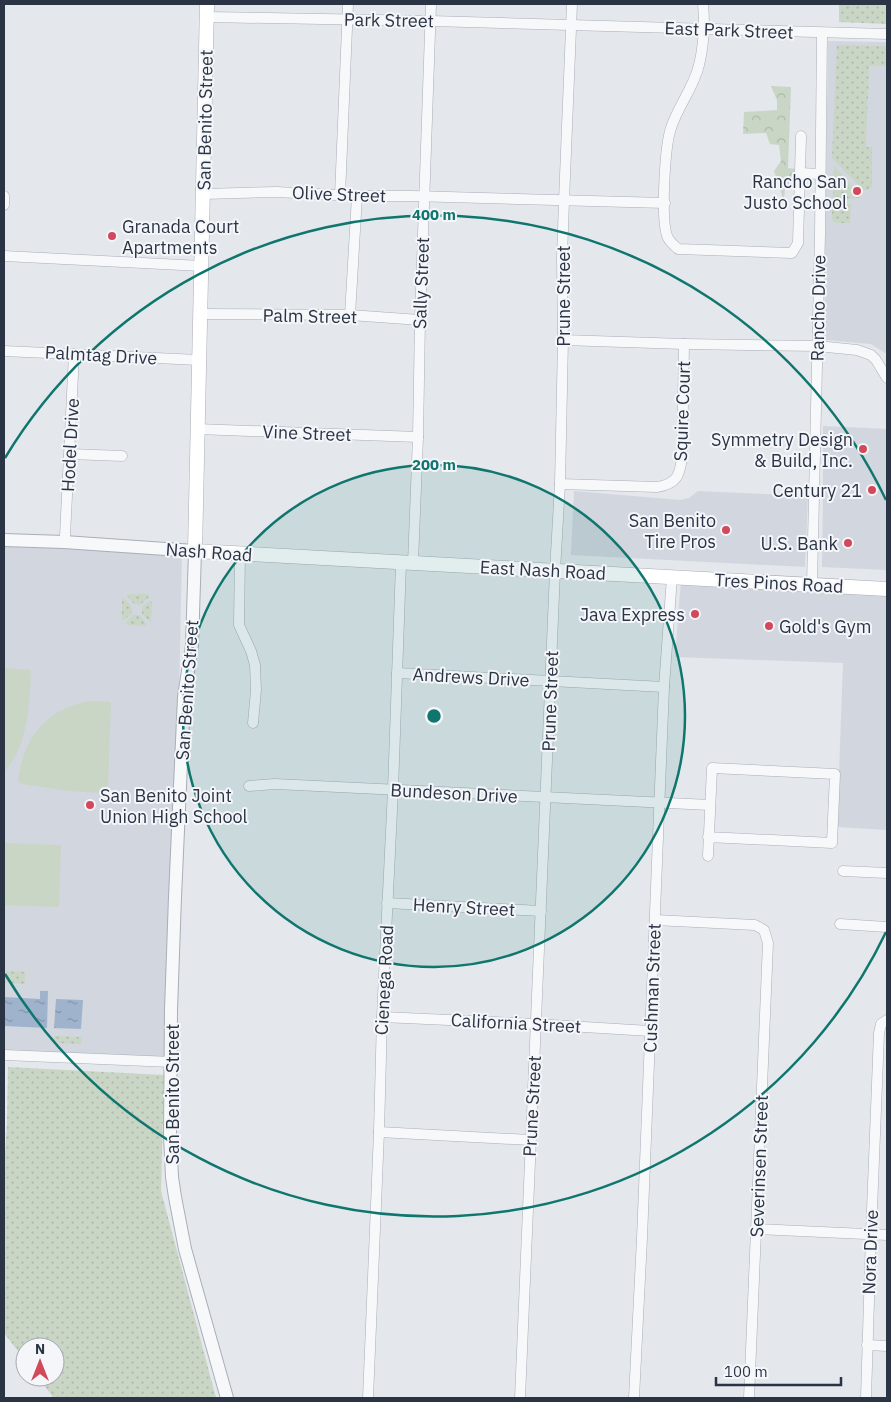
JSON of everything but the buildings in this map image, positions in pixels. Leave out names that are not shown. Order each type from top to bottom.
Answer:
[{"type":"main road","name":"San Benito Street","points":[[195,551],[207,10]]},
{"type":"main road","name":"Nash Road","points":[[195,551],[407,563]]},
{"type":"main road","name":"East Nash Road","points":[[407,563],[672,577]]},
{"type":"main road","name":"Tres Pinos Road","points":[[672,577],[887,589]]},
{"type":"street","points":[[340,195],[348,4]]},
{"type":"street","name":"Sally Street","points":[[407,563],[418,437],[420,320],[431,4]]},
{"type":"street","name":"Prune Street","points":[[520,1398],[560,484],[563,340],[562,257],[572,4]]},
{"type":"street","points":[[703,4],[704,30],[696,72],[676,113],[668,141],[664,203],[664,224],[668,239],[678,249],[792,253],[798,243],[801,136]]},
{"type":"street","name":"Park Street","points":[[207,10],[348,20],[572,25]]},
{"type":"street","name":"East Park Street","points":[[572,25],[887,34]]},
{"type":"street","name":"Rancho Drive","points":[[812,584],[822,33]]},
{"type":"street","points":[[800,173],[820,174]]},
{"type":"street","name":"Olive Street","points":[[204,194],[276,192],[357,196],[424,196],[664,203]]},
{"type":"street","points":[[4,196],[4,205]]},
{"type":"street","points":[[350,315],[357,196]]},
{"type":"street","points":[[4,256],[202,266]]},
{"type":"street","name":"Palm Street","points":[[200,314],[350,315],[420,320]]},
{"type":"street","points":[[563,340],[817,346],[864,352],[871,355],[887,378]]},
{"type":"street","name":"Squire Court","points":[[560,484],[657,487],[675,481],[680,471],[682,457],[684,344]]},
{"type":"street","name":"Palmtag Drive","points":[[4,351],[199,360]]},
{"type":"street","name":"Hodel Drive","points":[[65,536],[74,354]]},
{"type":"street","name":"Vine Street","points":[[197,429],[418,437]]},
{"type":"street","points":[[70,454],[122,456]]},
{"type":"street","name":"Nash Road","points":[[4,540],[195,551]]},
{"type":"street","name":"San Benito Street","points":[[195,551],[192,645],[184,698],[175,897],[171,1010],[170,1135],[172,1177],[185,1249],[227,1398]]},
{"type":"street","points":[[240,554],[239,625],[254,660],[256,690],[253,723]]},
{"type":"street","name":"Cienega Road","points":[[368,1398],[387,903],[398,673],[407,563]]},
{"type":"street","name":"Cushman Street","points":[[634,1398],[664,687],[672,577]]},
{"type":"street","name":"Andrews Drive","points":[[398,673],[664,687]]},
{"type":"street","points":[[708,837],[832,843],[835,774],[712,768],[708,837],[708,856]]},
{"type":"street","name":"Bundeson Drive","points":[[249,786],[275,784],[710,805]]},
{"type":"street","points":[[842,871],[887,874]]},
{"type":"street","name":"Henry Street","points":[[387,903],[541,911]]},
{"type":"street","name":"Severinsen Street","points":[[655,920],[756,925],[762,928],[768,943],[749,1398]]},
{"type":"street","points":[[840,924],[887,927]]},
{"type":"street","name":"California Street","points":[[382,1017],[650,1031]]},
{"type":"street","name":"Nora Drive","points":[[866,1398],[879,1033],[881,1024],[887,1020]]},
{"type":"street","points":[[4,1055],[172,1062]]},
{"type":"street","points":[[875,1125],[887,1126]]},
{"type":"street","points":[[379,1132],[530,1140]]},
{"type":"street","points":[[757,1229],[887,1235]]},
{"type":"street","points":[[867,1345],[887,1346]]},
{"type":"shaded area","name":"Rancho San Justo School","points":[[828,41],[887,42],[887,353],[871,344],[824,340]]},
{"type":"shaded area","points":[[823,426],[887,429],[887,570],[822,567]]},
{"type":"shaded area","points":[[574,491],[680,500],[689,498],[698,491],[808,496],[805,567],[571,555]]},
{"type":"shaded area","name":"San Benito Joint Union High School","points":[[4,544],[182,555],[171,1064],[4,1054]]},
{"type":"shaded area","points":[[681,581],[887,592],[887,830],[837,827],[843,663],[675,657]]},
{"type":"green space","points":[[839,4],[887,4],[887,24],[839,22]]},
{"type":"green space","points":[[837,45],[887,46],[887,66],[869,66],[866,147],[872,147],[872,187],[868,190],[863,190],[832,158]]},
{"type":"green space","points":[[771,86],[791,87],[788,168],[796,169],[795,187],[785,187],[784,201],[774,171],[781,161],[779,145],[770,144],[766,133],[743,134],[744,112],[777,110],[777,100]]},
{"type":"green space","points":[[834,166],[862,197],[850,199],[833,198]]},
{"type":"green space","points":[[832,204],[851,204],[850,223],[835,223],[832,219]]},
{"type":"green space","points":[[129,594],[148,594],[149,597],[140,605],[134,604],[127,596]]},
{"type":"green space","points":[[124,598],[132,607],[132,613],[123,621],[122,599]]},
{"type":"green space","points":[[150,601],[152,602],[150,622],[142,614],[142,607]]},
{"type":"green space","points":[[133,615],[140,615],[147,625],[127,625],[125,623]]},
{"type":"green space","points":[[4,668],[31,670],[28,711],[23,737],[12,761],[4,772]]},
{"type":"green space","points":[[91,701],[111,702],[108,785],[100,793],[69,791],[21,784],[18,781],[25,751],[40,727],[62,710]]},
{"type":"green space","points":[[4,843],[61,845],[59,907],[4,905]]},
{"type":"green space","points":[[4,971],[25,972],[25,984],[4,983]]},
{"type":"green space","points":[[54,1036],[81,1037],[81,1044],[53,1043]]},
{"type":"green space","points":[[8,1067],[164,1075],[161,1191],[216,1398],[53,1398],[45,1387],[65,1387],[65,1337],[15,1337],[15,1347],[4,1333],[4,1168]]},
{"type":"water","points":[[40,991],[48,991],[47,1028],[4,1026],[4,997],[40,999]]},
{"type":"water","points":[[56,999],[83,1000],[81,1029],[54,1028]]},
{"type":"place","name":"Rancho San Justo School","points":[[857,191]]},
{"type":"place","name":"Granada Court Apartments","points":[[112,236]]},
{"type":"place","name":"Symmetry Design & Build, Inc.","points":[[863,449]]},
{"type":"place","name":"Century 21","points":[[872,490]]},
{"type":"place","name":"San Benito Tire Pros","points":[[726,530]]},
{"type":"place","name":"U.S. Bank","points":[[848,543]]},
{"type":"place","name":"Java Express","points":[[695,614]]},
{"type":"place","name":"Gold's Gym","points":[[769,626]]},
{"type":"place","name":"San Benito Joint Union High School","points":[[90,805]]}]
